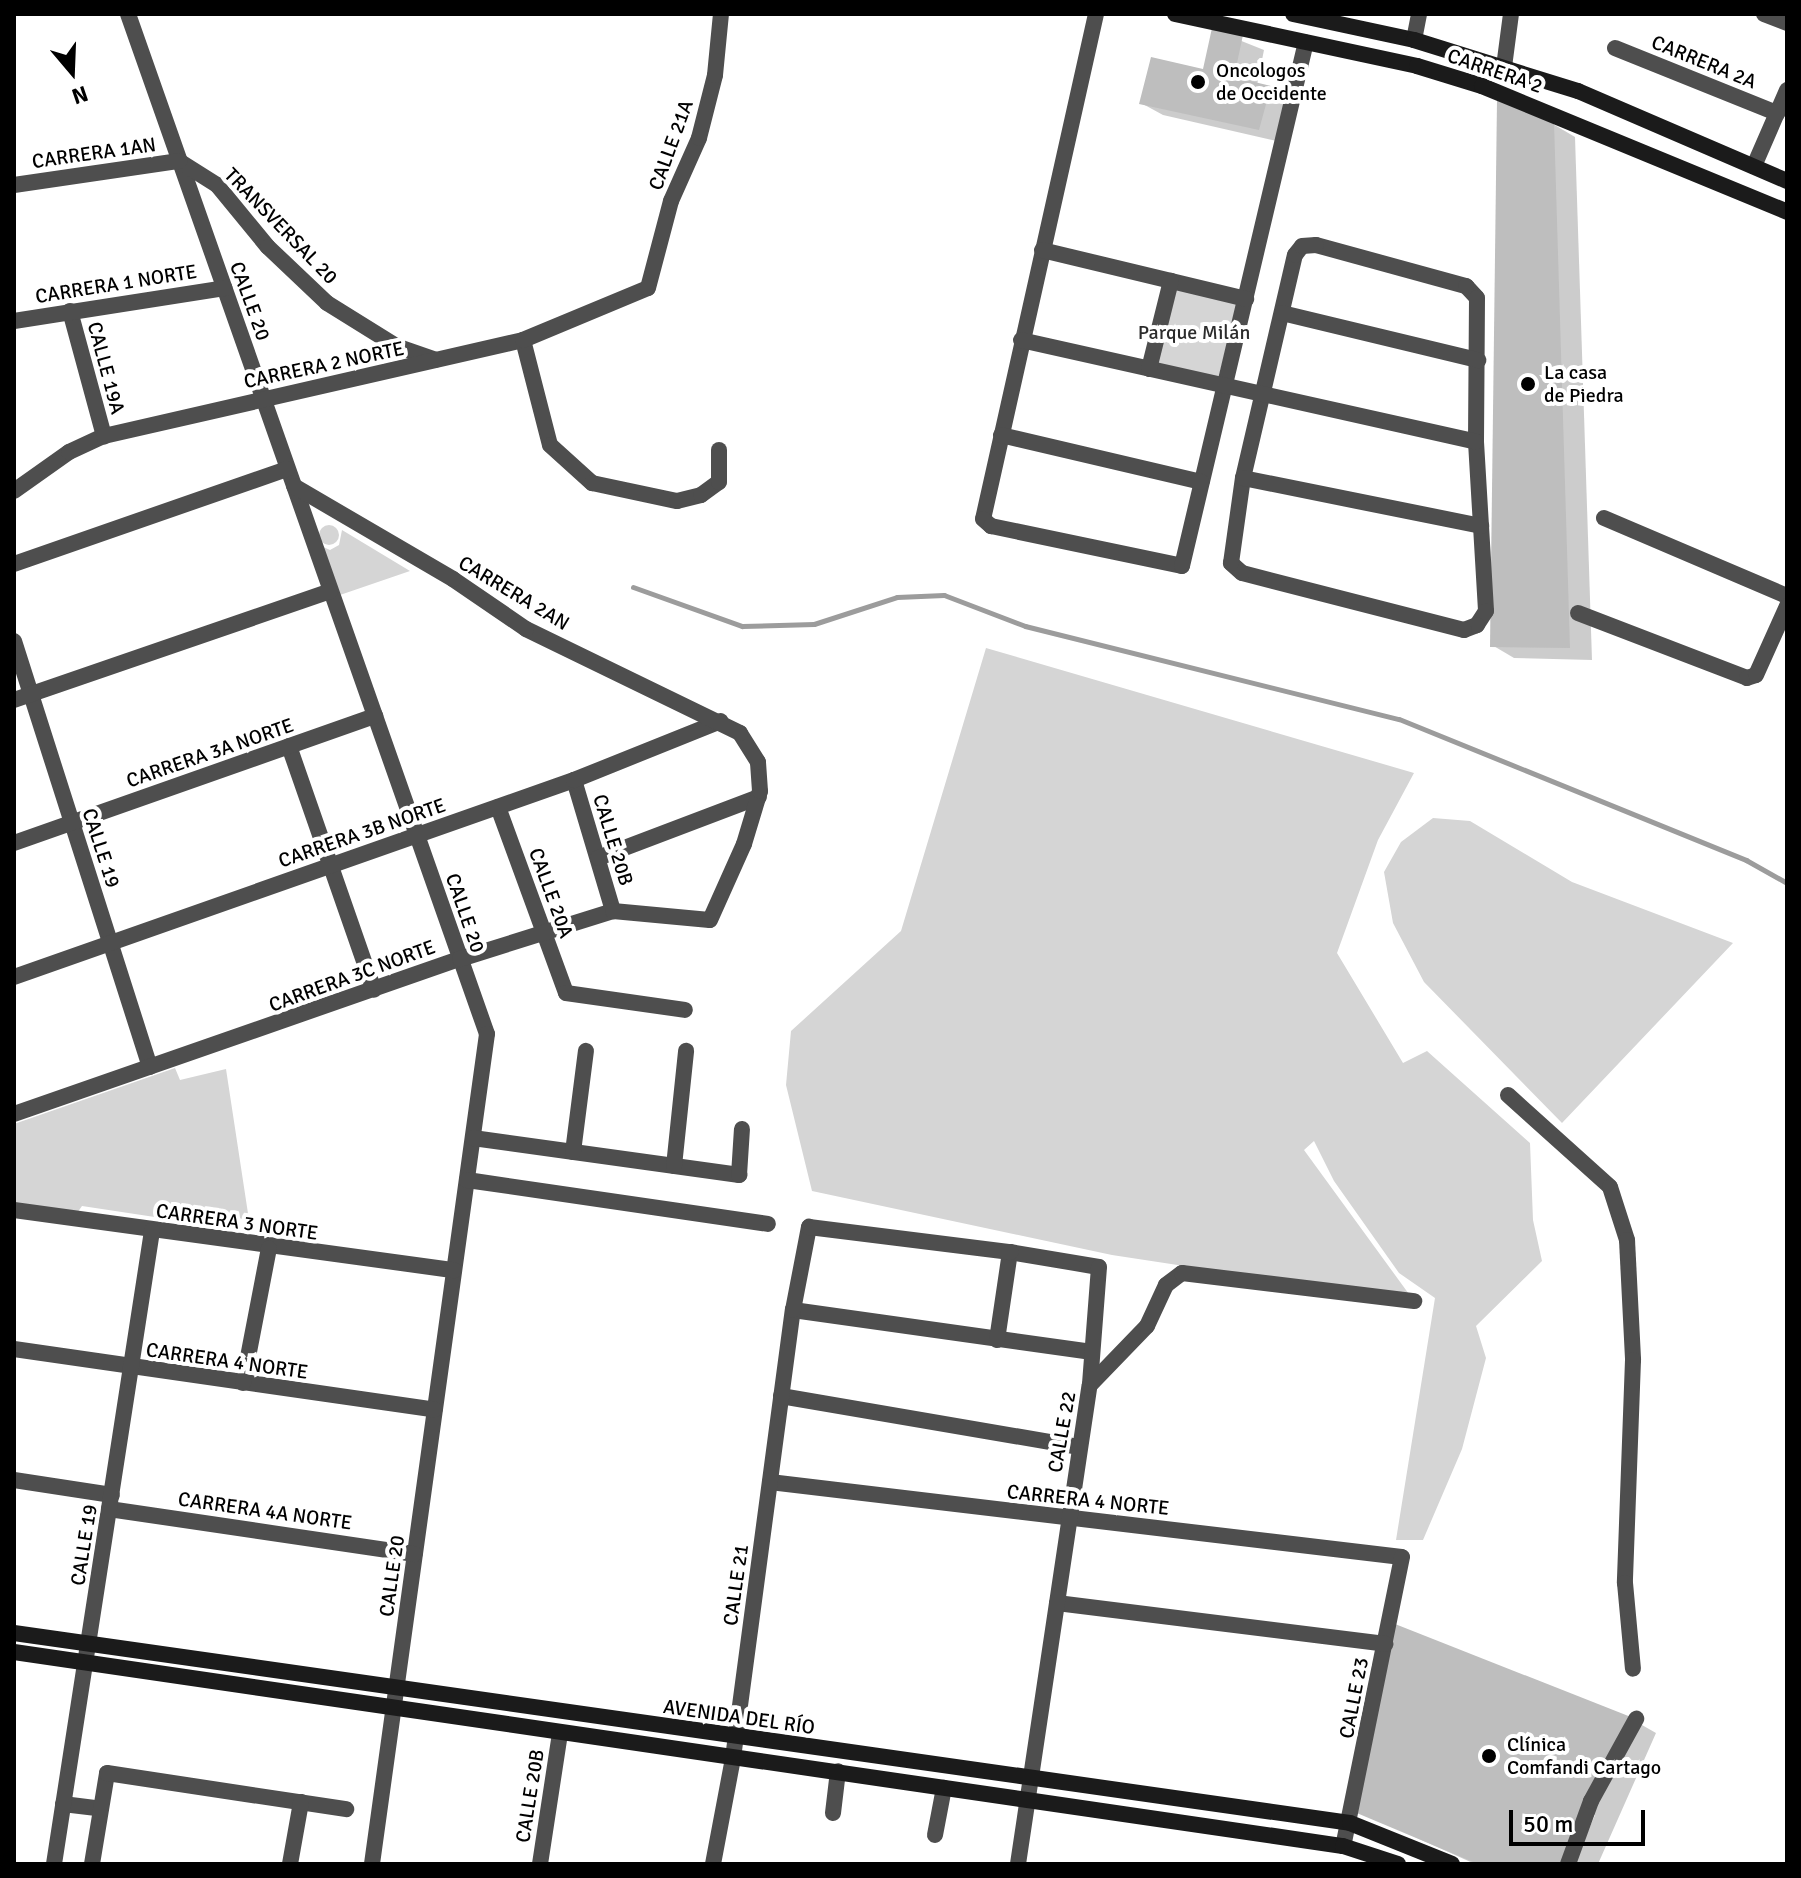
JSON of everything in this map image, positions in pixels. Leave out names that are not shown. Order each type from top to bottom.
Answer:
[{"type":"street","name":"CALLE 20","points":[[128,14],[487,1034],[372,1864]]},
{"type":"street","name":"CALLE 21A","points":[[648,288],[671,201],[699,138],[715,75],[721,14]]},
{"type":"street","points":[[1096,14],[983,519],[991,526],[1182,566],[1306,42]]},
{"type":"street","name":"CARRERA 2","points":[[1175,14],[1417,66],[1507,95],[1787,212]]},
{"type":"street","name":"CARRERA 2","points":[[1293,14],[1414,40],[1578,91],[1787,181]]},
{"type":"street","points":[[1414,40],[1419,14]]},
{"type":"street","points":[[1504,67],[1511,14]]},
{"type":"street","points":[[1764,14],[1787,23]]},
{"type":"street","name":"CARRERA 2A","points":[[1615,48],[1777,113]]},
{"type":"street","points":[[1754,166],[1787,90]]},
{"type":"street","name":"CARRERA 1AN","points":[[14,185],[179,161]]},
{"type":"street","name":"TRANSVERSAL 20","points":[[179,161],[217,185],[268,247],[327,303],[396,346],[439,361]]},
{"type":"street","points":[[1316,245],[1473,290],[1478,360],[1476,442],[1486,611],[1477,625],[1464,630],[1242,573],[1231,563],[1243,478],[1295,255],[1302,246],[1316,245]]},
{"type":"street","points":[[1042,250],[1246,299]]},
{"type":"street","points":[[1149,369],[1171,281]]},
{"type":"street","name":"CARRERA 1 NORTE","points":[[14,321],[224,288]]},
{"type":"street","name":"CARRERA 2 NORTE","points":[[14,491],[55,461],[104,436],[523,340],[648,288]]},
{"type":"street","name":"CALLE 19A","points":[[70,311],[104,436]]},
{"type":"street","points":[[1282,313],[1478,360]]},
{"type":"street","points":[[523,340],[550,445],[592,483],[677,501],[701,495],[719,482],[719,450]]},
{"type":"street","points":[[1021,340],[1476,442]]},
{"type":"street","points":[[1001,435],[1202,482]]},
{"type":"street","points":[[14,564],[287,469]]},
{"type":"street","points":[[1243,478],[1481,526]]},
{"type":"street","name":"CARRERA 2AN","points":[[294,486],[453,579],[526,629],[721,721],[740,733],[758,762],[759,797]]},
{"type":"street","points":[[1604,518],[1787,596]]},
{"type":"street","points":[[14,700],[330,591]]},
{"type":"street","points":[[1578,613],[1747,678],[1756,675],[1787,606]]},
{"type":"street","name":"CALLE 19","points":[[14,641],[150,1067]]},
{"type":"street","name":"CARRERA 3A NORTE","points":[[14,843],[375,716]]},
{"type":"street","name":"CARRERA 3B NORTE","points":[[14,977],[574,780],[721,721]]},
{"type":"street","points":[[289,746],[374,990]]},
{"type":"street","name":"CALLE 20B","points":[[574,780],[613,911]]},
{"type":"street","points":[[598,858],[759,797]]},
{"type":"street","name":"CARRERA 3C NORTE","points":[[14,1114],[460,959],[613,911],[710,920],[759,797]]},
{"type":"street","name":"CALLE 20A","points":[[498,807],[566,993],[685,1010]]},
{"type":"street","points":[[573,1152],[586,1051]]},
{"type":"street","points":[[674,1166],[686,1051]]},
{"type":"street","points":[[1508,1095],[1610,1187],[1627,1240],[1633,1360],[1625,1583],[1633,1669]]},
{"type":"street","points":[[473,1138],[739,1175],[742,1129]]},
{"type":"street","points":[[467,1180],[768,1224]]},
{"type":"street","name":"CARRERA 3 NORTE","points":[[14,1210],[269,1248],[454,1270]]},
{"type":"street","name":"CALLE 21","points":[[713,1864],[733,1758],[793,1310],[809,1227],[1010,1252]]},
{"type":"street","name":"CALLE 19","points":[[54,1864],[152,1231]]},
{"type":"street","points":[[243,1383],[269,1248]]},
{"type":"street","points":[[997,1340],[1010,1252],[1099,1267],[1090,1385]]},
{"type":"street","name":"CALLE 22","points":[[1018,1864],[1067,1519],[1090,1385],[1147,1326],[1166,1285],[1182,1273],[1414,1301]]},
{"type":"street","points":[[793,1310],[1092,1352]]},
{"type":"street","name":"CARRERA 4 NORTE","points":[[14,1349],[435,1410]]},
{"type":"street","points":[[781,1396],[1080,1447]]},
{"type":"street","name":"CARRERA 4A NORTE","points":[[14,1480],[110,1502],[415,1554]]},
{"type":"street","name":"CARRERA 4 NORTE","points":[[770,1482],[1402,1557]]},
{"type":"street","name":"CALLE 23","points":[[1343,1846],[1402,1557]]},
{"type":"street","points":[[1057,1603],[1385,1644]]},
{"type":"street","name":"AVENIDA DEL RÍO","points":[[14,1633],[1029,1780],[1350,1823],[1452,1864]]},
{"type":"street","name":"AVENIDA DEL RÍO","points":[[14,1652],[1343,1846],[1387,1862]]},
{"type":"street","points":[[1568,1864],[1591,1801],[1636,1719]]},
{"type":"street","name":"CALLE 20B","points":[[540,1864],[560,1733]]},
{"type":"street","points":[[833,1813],[838,1771]]},
{"type":"street","points":[[92,1864],[107,1773],[346,1809]]},
{"type":"street","points":[[935,1835],[944,1788]]},
{"type":"street","points":[[290,1864],[301,1802]]},
{"type":"street","points":[[63,1804],[101,1809]]},
{"type":"green space","name":"Parque Milán","points":[[1169,287],[1237,304],[1218,381],[1150,364]]},
{"type":"green space","points":[[329,525],[336,528],[339,535],[336,542],[329,545],[322,542],[319,535],[322,528]]},
{"type":"green space","points":[[342,530],[410,571],[340,595],[321,546],[330,550],[339,545]]},
{"type":"green space","points":[[986,648],[1414,773],[1378,840],[1337,953],[1403,1063],[1427,1051],[1530,1143],[1533,1220],[1542,1261],[1476,1326],[1486,1358],[1462,1449],[1423,1540],[1396,1540],[1435,1298],[1399,1273],[1334,1181],[1314,1141],[1304,1150],[1414,1301],[1112,1255],[812,1191],[786,1085],[791,1031],[901,931]]},
{"type":"green space","points":[[1433,818],[1470,821],[1572,882],[1733,943],[1562,1123],[1424,982],[1393,923],[1384,872],[1401,842]]},
{"type":"green space","points":[[175,1068],[180,1080],[226,1069],[249,1220],[200,1212],[201,1224],[82,1206],[75,1216],[14,1205],[14,1124]]},
{"type":"building","name":"Oncologos de Occidente","points":[[1212,28],[1243,35],[1234,77],[1271,86],[1259,130],[1139,104],[1151,57],[1203,69]]},
{"type":"building","name":"La casa de Piedra","points":[[1497,100],[1554,122],[1570,648],[1490,647]]},
{"type":"building","name":"Clínica Comfandi Cartago","points":[[1390,1622],[1636,1719],[1571,1864],[1478,1864],[1352,1811]]},
{"type":"waterway","points":[[633,587],[742,626],[814,624],[897,597],[944,595],[1025,626],[1399,719],[1746,860],[1787,883]]},
{"type":"place","name":"Oncologos de Occidente","points":[[1198,82]]},
{"type":"place","name":"La casa de Piedra","points":[[1528,384]]},
{"type":"place","name":"Clínica Comfandi Cartago","points":[[1489,1756]]}]
